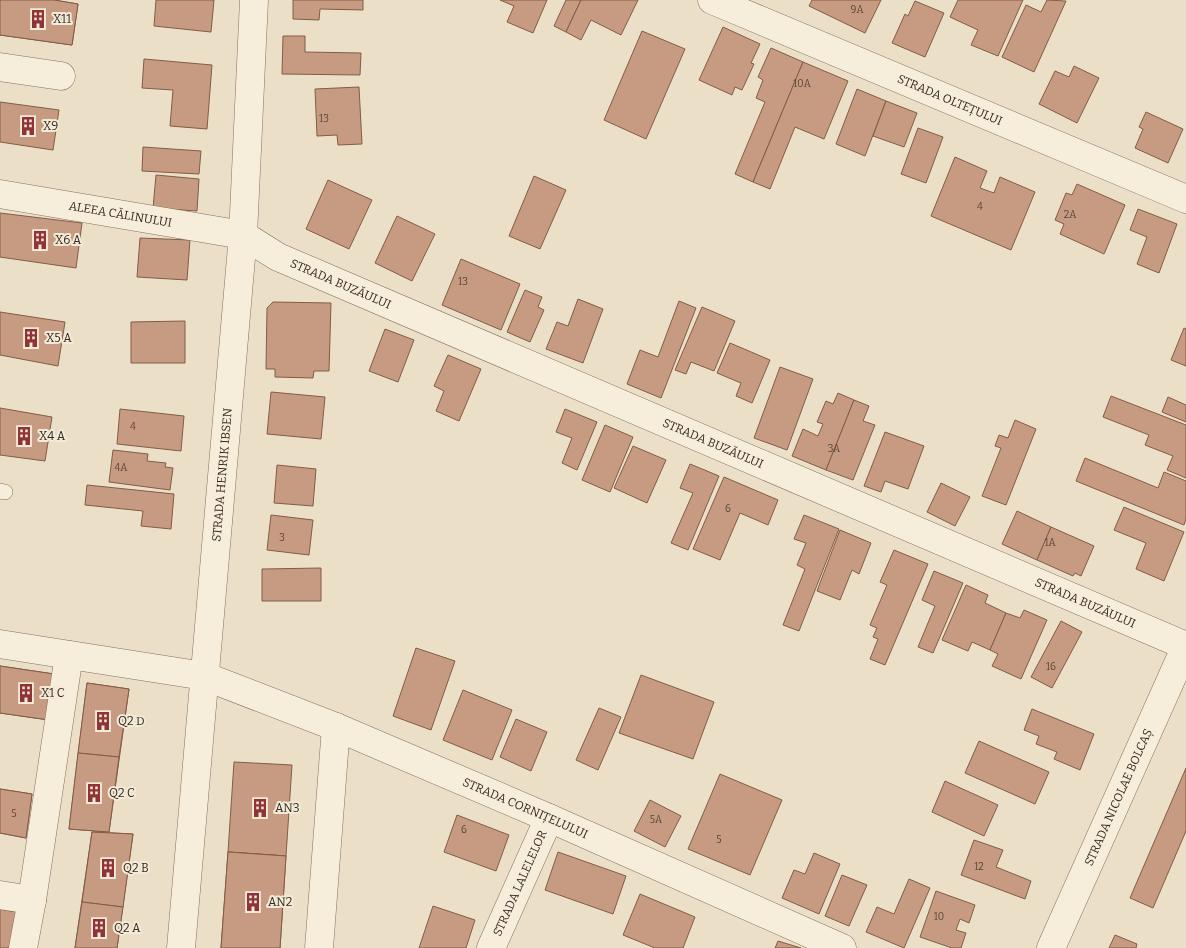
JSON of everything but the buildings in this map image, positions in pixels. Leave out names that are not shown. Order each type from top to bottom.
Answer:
[{"type":"street","name":"STRADA HENRIK IBSEN","points":[[181,948],[243,235],[254,0]]},
{"type":"street","name":"STRADA OLTEȚULUI","points":[[712,0],[1186,199]]},
{"type":"street","points":[[0,68],[61,76]]},
{"type":"street","name":"ALEEA CĂLINULUI","points":[[0,194],[243,235]]},
{"type":"street","name":"STRADA BUZĂULUI","points":[[243,235],[278,257],[1186,646]]},
{"type":"street","name":"STRADA CORNIȚELULUI","points":[[0,644],[204,676],[336,727],[549,818],[842,948]]},
{"type":"street","name":"STRADA NICOLAE BOLCAȘ","points":[[1051,948],[1186,646]]},
{"type":"street","points":[[22,948],[32,900],[69,655]]},
{"type":"street","points":[[319,948],[336,727]]},
{"type":"street","name":"STRADA LALELELOR","points":[[491,948],[549,818]]},
{"type":"street","points":[[0,896],[32,900]]},
{"type":"place","name":"X11","points":[[38,19]]},
{"type":"place","name":"X9","points":[[28,126]]},
{"type":"place","name":"X6 A","points":[[40,240]]},
{"type":"place","name":"X5 A","points":[[31,338]]},
{"type":"place","name":"X4 A","points":[[24,436]]},
{"type":"place","name":"X1 C","points":[[26,693]]},
{"type":"place","name":"Q2 D","points":[[103,721]]},
{"type":"place","name":"Q2 C","points":[[94,793]]},
{"type":"place","name":"AN3","points":[[260,808]]},
{"type":"place","name":"Q2 B","points":[[108,868]]},
{"type":"place","name":"AN2","points":[[253,902]]},
{"type":"place","name":"Q2 A","points":[[99,928]]}]
